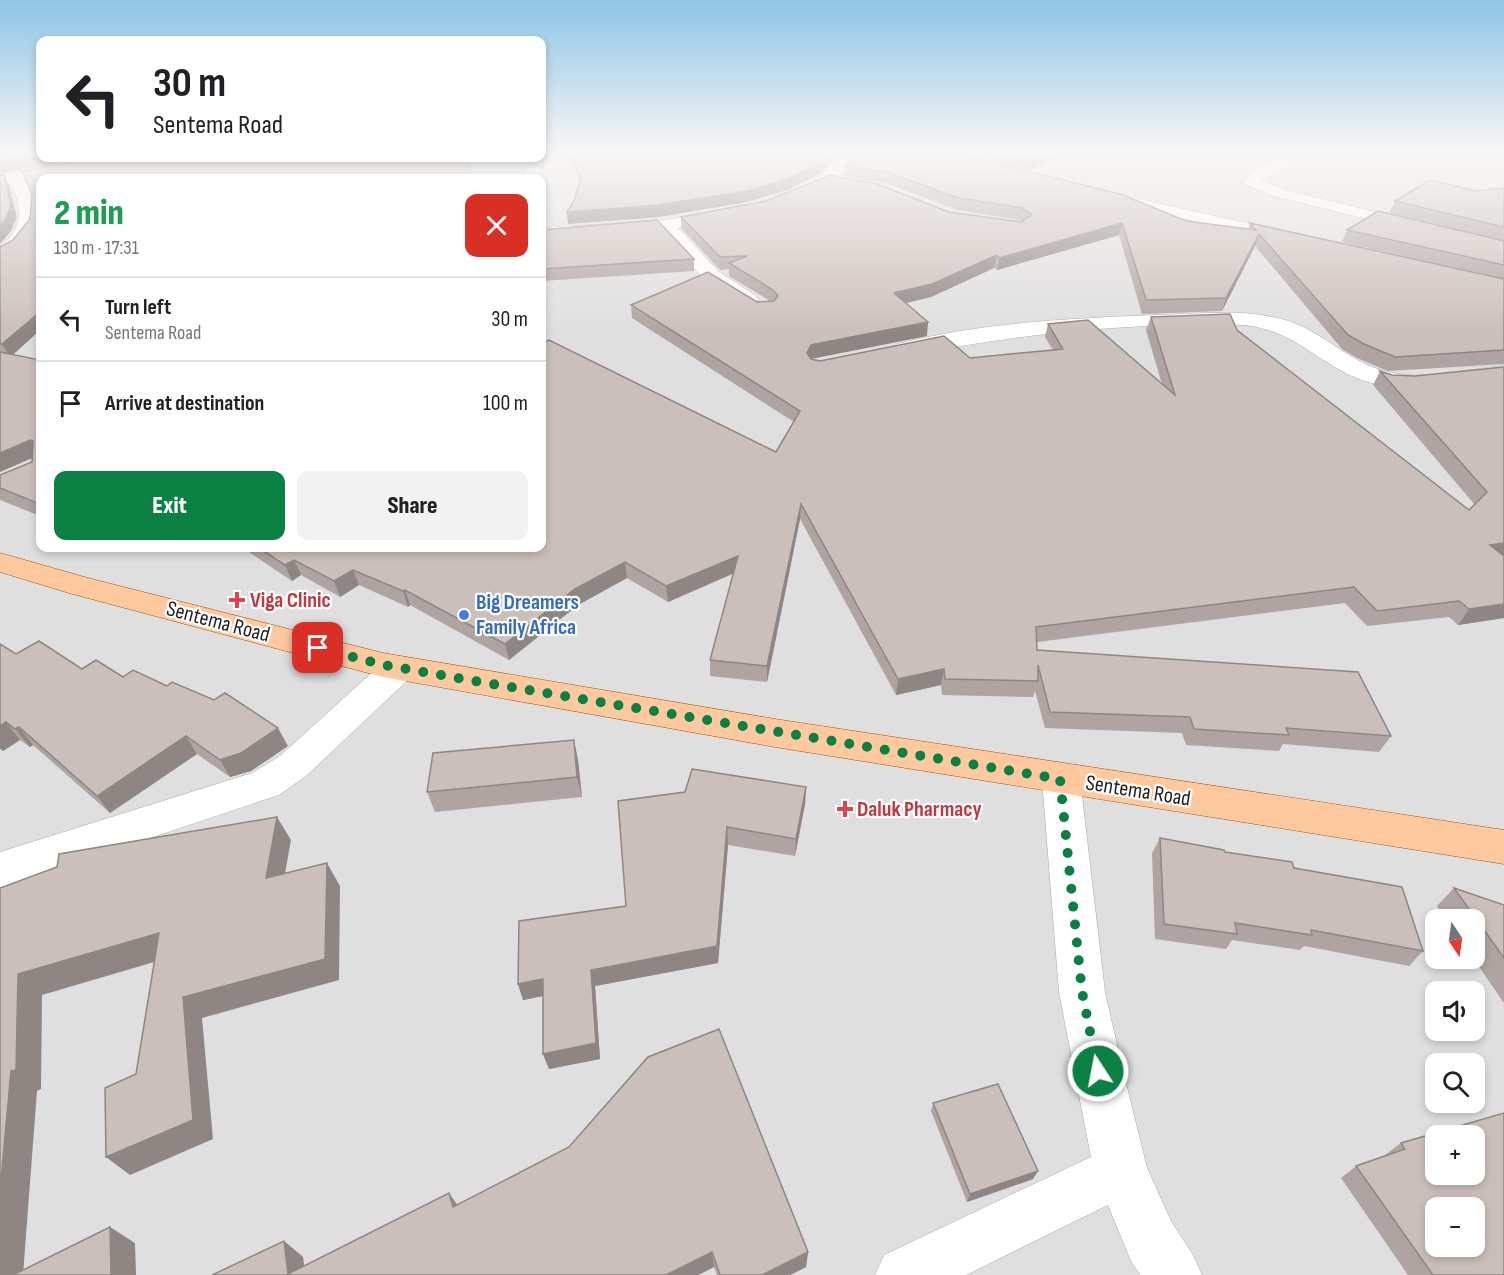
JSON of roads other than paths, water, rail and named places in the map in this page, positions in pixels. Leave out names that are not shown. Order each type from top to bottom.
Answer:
[{"type":"main road","name":"Sentema Road","points":[[0,562],[80,586],[399,668],[1060,779],[1504,847]]},
{"type":"street","points":[[0,255],[23,237],[28,224],[27,214]]},
{"type":"street","points":[[546,233],[665,225],[735,214]]},
{"type":"street","points":[[1183,214],[1305,242]]},
{"type":"street","points":[[1363,214],[1504,248]]},
{"type":"street","points":[[665,225],[712,276],[765,309]]},
{"type":"street","points":[[886,353],[964,337],[1103,323],[1254,320],[1291,328],[1348,365],[1385,380],[1408,381],[1504,374]]},
{"type":"street","points":[[0,870],[265,784],[293,766],[399,668]]},
{"type":"street","points":[[1060,779],[1082,992],[1121,1171],[1151,1241],[1173,1275]]},
{"type":"street","points":[[904,1275],[1121,1171]]},
{"type":"place","name":"Viga Clinic","points":[[237,600]]},
{"type":"place","name":"Big Dreamers Family Africa","points":[[464,615]]},
{"type":"place","name":"Daluk Pharmacy","points":[[845,809]]}]
